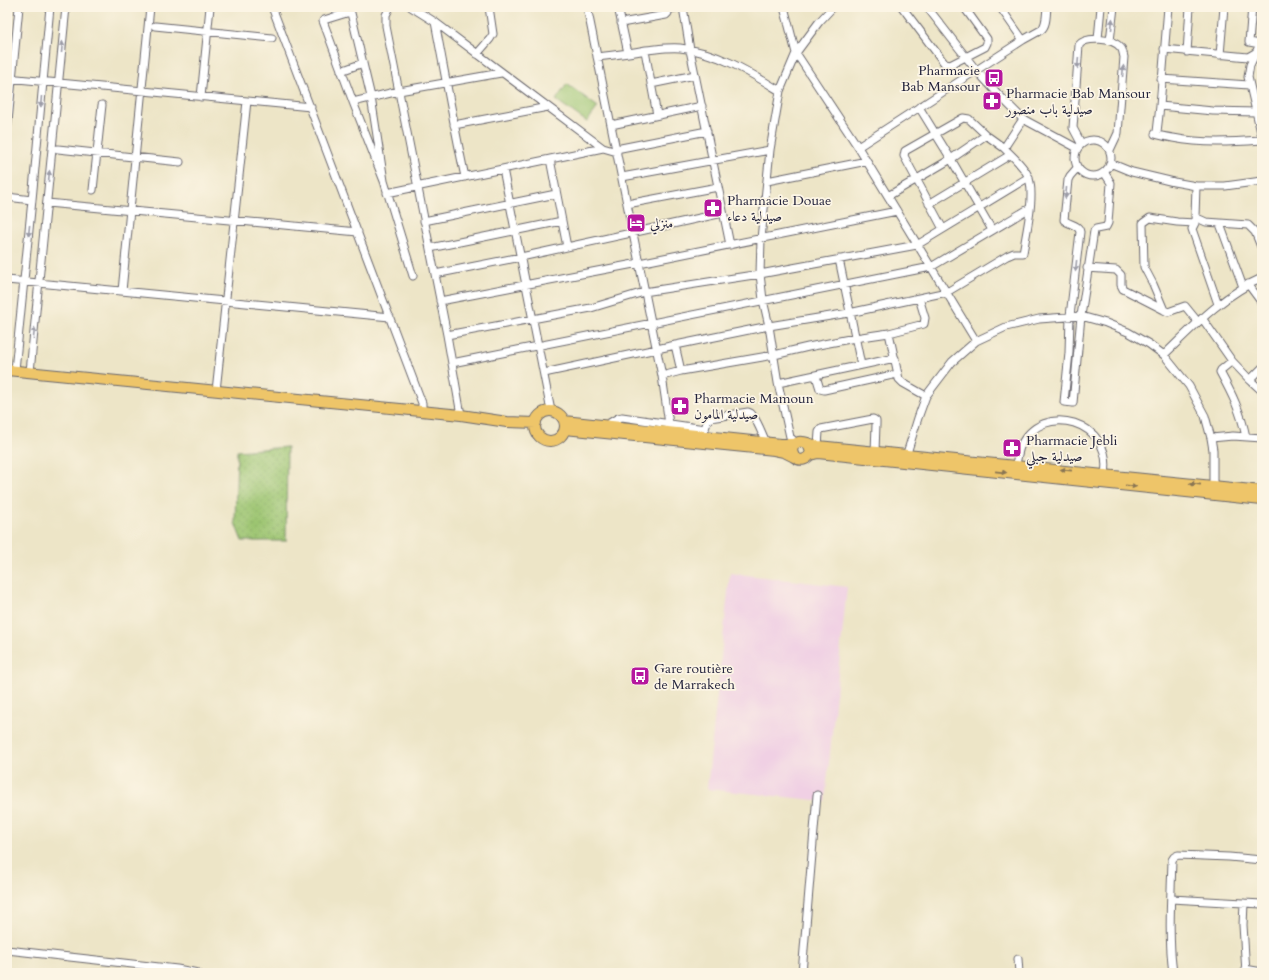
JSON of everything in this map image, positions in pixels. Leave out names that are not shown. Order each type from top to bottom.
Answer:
[{"type":"highway","points":[[11,370],[461,415],[535,426]]},
{"type":"highway","points":[[552,411],[559,414],[565,425],[562,436],[552,442],[540,438],[535,426],[540,415],[552,411]]},
{"type":"highway","points":[[565,425],[668,428],[766,442],[796,443],[802,441],[813,445],[875,452],[1016,465],[1262,491]]},
{"type":"highway","points":[[565,425],[774,450],[784,452],[797,459],[803,460],[810,455],[818,453],[1262,500]]},
{"type":"highway","points":[[794,457],[792,451],[796,443]]},
{"type":"highway","points":[[810,455],[810,449],[813,445]]},
{"type":"street","points":[[7,132],[10,78],[20,7]]},
{"type":"street","points":[[11,370],[32,200],[50,7]]},
{"type":"street","points":[[30,372],[66,7]]},
{"type":"street","points":[[122,291],[150,7]]},
{"type":"street","points":[[201,97],[210,7]]},
{"type":"street","points":[[272,7],[422,403],[422,411]]},
{"type":"street","points":[[390,7],[386,15],[386,26],[448,335],[461,415]]},
{"type":"street","points":[[412,7],[422,10],[435,22],[501,73],[603,148]]},
{"type":"street","points":[[477,54],[493,34],[489,7]]},
{"type":"street","points":[[587,7],[662,376],[668,428],[705,429],[710,418],[750,413],[754,417],[760,433],[766,442]]},
{"type":"street","points":[[618,7],[628,53]]},
{"type":"street","points":[[621,23],[666,14],[668,13],[668,8],[680,7]]},
{"type":"street","points":[[683,7],[690,50],[730,245]]},
{"type":"street","points":[[784,7],[796,53],[867,161],[976,341]]},
{"type":"street","points":[[796,443],[790,437],[778,383],[763,300],[760,274],[761,239],[770,150],[780,91],[796,53],[819,22],[833,7]]},
{"type":"street","points":[[902,7],[945,64],[948,65],[952,65],[985,46],[988,41],[964,7]]},
{"type":"street","points":[[927,7],[976,70],[1024,119],[1079,145]]},
{"type":"street","points":[[1000,7],[1023,40]]},
{"type":"street","points":[[858,147],[976,70],[1044,28],[1047,7]]},
{"type":"street","points":[[1098,39],[1101,7]]},
{"type":"street","points":[[1110,41],[1114,7]]},
{"type":"street","points":[[1168,7],[1160,106],[1157,132],[1155,134],[1157,135],[1182,140],[1204,142],[1262,139],[1249,85],[1248,72],[1261,42],[1250,42]]},
{"type":"street","points":[[1188,52],[1190,7]]},
{"type":"street","points":[[1220,55],[1224,7]]},
{"type":"street","points":[[1248,57],[1252,7]]},
{"type":"street","points":[[384,181],[371,98],[351,12],[323,21],[384,181],[413,276]]},
{"type":"street","points":[[435,22],[465,177]]},
{"type":"street","points":[[155,26],[272,38]]},
{"type":"street","points":[[1079,145],[1073,128],[1079,45],[1081,42],[1087,40],[1098,39],[1110,41],[1121,48],[1124,57],[1118,133],[1110,150]]},
{"type":"street","points":[[598,58],[664,48],[680,48],[709,54],[723,59],[780,91]]},
{"type":"street","points":[[1164,49],[1248,57],[1255,53]]},
{"type":"street","points":[[645,51],[657,115]]},
{"type":"street","points":[[341,71],[363,63]]},
{"type":"street","points":[[353,102],[398,91],[501,73]]},
{"type":"street","points":[[651,84],[695,74]]},
{"type":"street","points":[[10,78],[311,107]]},
{"type":"street","points":[[1161,79],[1249,85]]},
{"type":"street","points":[[216,391],[247,101]]},
{"type":"street","points":[[93,190],[102,105]]},
{"type":"street","points":[[611,125],[702,106]]},
{"type":"street","points":[[1160,106],[1213,111],[1256,112]]},
{"type":"street","points":[[454,125],[548,107]]},
{"type":"street","points":[[919,107],[951,158],[992,230]]},
{"type":"street","points":[[544,373],[768,326],[849,313],[947,292],[1007,256],[1014,253],[1023,253],[1030,208],[1031,186],[1029,177],[1004,148],[966,118],[958,120],[904,154],[915,179],[943,229]]},
{"type":"street","points":[[1004,148],[1024,119]]},
{"type":"street","points":[[388,193],[603,148],[616,150],[706,131]]},
{"type":"street","points":[[888,196],[986,135]]},
{"type":"street","points":[[1086,140],[1097,140],[1107,145],[1110,150],[1110,164],[1104,172],[1099,175],[1087,175],[1077,168],[1074,158],[1075,152],[1079,145],[1086,140]]},
{"type":"street","points":[[58,149],[180,162]]},
{"type":"street","points":[[622,177],[770,150]]},
{"type":"street","points":[[929,204],[1010,154]]},
{"type":"street","points":[[550,159],[567,247]]},
{"type":"street","points":[[767,180],[867,161]]},
{"type":"street","points":[[1110,164],[1132,172],[1196,186],[1225,186],[1262,181]]},
{"type":"street","points":[[1077,168],[1068,180],[1064,220],[1080,229],[1070,316],[1069,353],[1064,402],[1073,403],[1080,316],[1094,230],[1106,227],[1108,223],[1111,183],[1104,172]]},
{"type":"street","points":[[503,169],[552,411]]},
{"type":"street","points":[[448,335],[591,308],[644,292],[760,274],[917,245],[1029,177]]},
{"type":"street","points":[[1196,186],[1195,220],[1192,230],[1218,304]]},
{"type":"street","points":[[627,204],[718,187]]},
{"type":"street","points":[[424,221],[556,194]]},
{"type":"street","points":[[7,197],[32,200]]},
{"type":"street","points":[[47,203],[130,212],[358,232]]},
{"type":"street","points":[[452,363],[931,267],[1030,208]]},
{"type":"street","points":[[440,301],[897,211]]},
{"type":"street","points":[[435,274],[723,213]]},
{"type":"street","points":[[1164,310],[1144,267],[1143,223],[1150,218],[1177,222],[1195,220],[1220,224],[1248,225],[1255,232],[1262,249]]},
{"type":"street","points":[[430,248],[562,221]]},
{"type":"street","points":[[1220,224],[1246,286],[1262,303]]},
{"type":"street","points":[[839,259],[861,365]]},
{"type":"street","points":[[1087,268],[1118,271],[1122,277],[1123,289],[1168,312],[1186,306],[1200,320],[1232,361],[1262,391]]},
{"type":"street","points":[[1164,355],[1218,304],[1246,286],[1262,278]]},
{"type":"street","points":[[7,280],[390,317]]},
{"type":"street","points":[[662,376],[681,371],[774,356],[808,347],[924,324],[919,298]]},
{"type":"street","points":[[908,455],[908,450],[926,396],[952,362],[976,341],[1006,327],[1039,319],[1080,316],[1106,323],[1128,332],[1164,355],[1189,386],[1205,416],[1211,438],[1213,450],[1213,486]]},
{"type":"street","points":[[889,332],[899,379],[903,383],[926,396]]},
{"type":"street","points":[[675,345],[681,371]]},
{"type":"street","points":[[778,383],[895,358]]},
{"type":"street","points":[[1232,361],[1220,372],[1240,414],[1246,437]]},
{"type":"street","points":[[1250,380],[1262,368]]},
{"type":"street","points":[[816,376],[820,390],[824,390],[897,374]]},
{"type":"street","points":[[813,445],[821,429],[873,419],[876,421],[875,452]]},
{"type":"street","points":[[1016,465],[1020,447],[1033,431],[1052,422],[1066,421],[1073,422],[1086,428],[1097,438],[1101,444],[1105,457],[1105,474]]},
{"type":"street","points":[[1211,438],[1262,438]]},
{"type":"street","points":[[802,973],[817,796]]},
{"type":"street","points":[[1173,973],[1171,939],[1172,860],[1176,856],[1229,857],[1262,860]]},
{"type":"street","points":[[1171,899],[1262,904]]},
{"type":"street","points":[[1244,903],[1245,971],[1262,972]]},
{"type":"street","points":[[7,950],[177,969],[198,973]]},
{"type":"street","points":[[1018,959],[1019,973]]},
{"type":"shaded area","points":[[730,573],[847,587],[825,801],[707,789]]},
{"type":"green space","points":[[567,84],[598,107],[587,122],[556,100]]},
{"type":"green space","points":[[287,447],[286,541],[242,541],[235,523],[237,451]]},
{"type":"place","name":"Pharmacie Bab Mansour","points":[[994,78]]},
{"type":"place","name":"Pharmacie Bab Mansour صيدلية باب منصور","points":[[992,101]]},
{"type":"place","name":"Pharmacie Douae صيدلية دعاء","points":[[713,208]]},
{"type":"place","name":"منزلي","points":[[636,223]]},
{"type":"place","name":"Pharmacie Mamoun صيدلية المامون","points":[[680,406]]},
{"type":"place","name":"Pharmacie Jebli صيدلية جبلي","points":[[1012,448]]},
{"type":"place","name":"Gare routière de Marrakech","points":[[640,676]]}]
